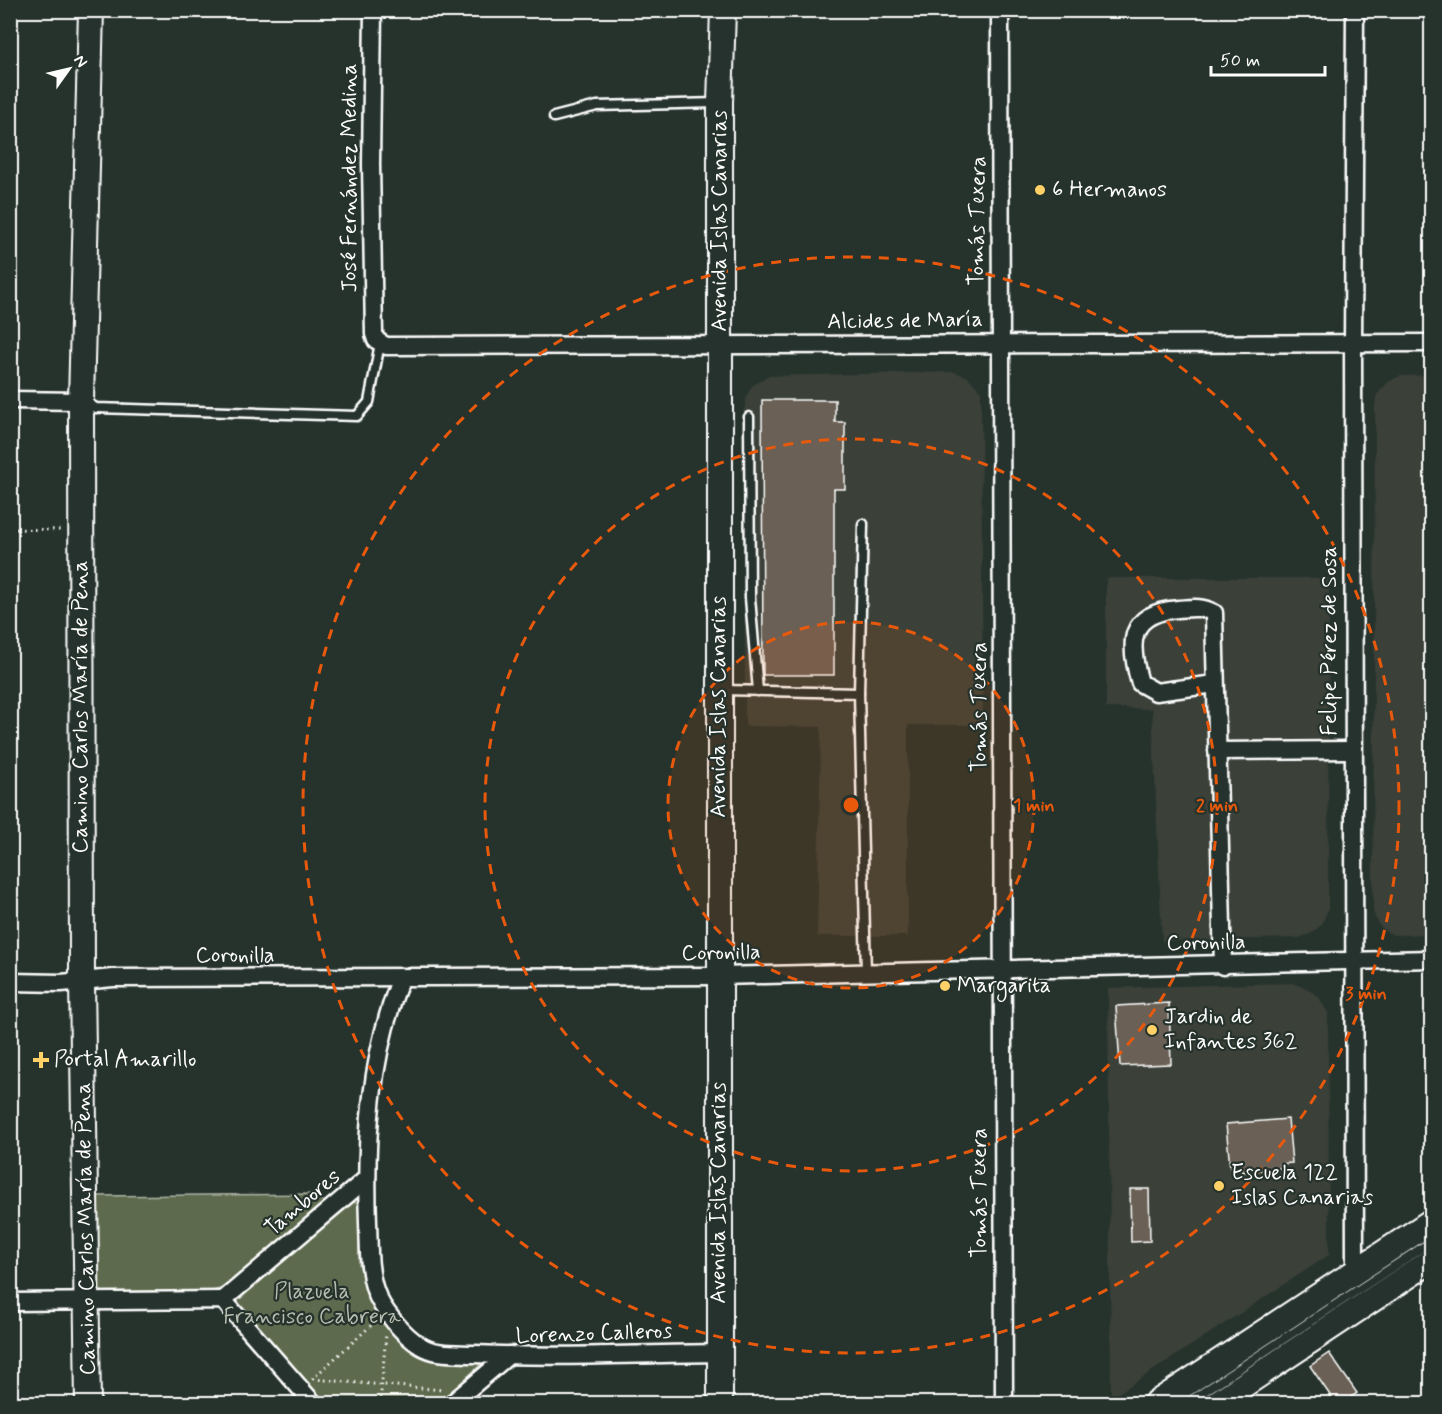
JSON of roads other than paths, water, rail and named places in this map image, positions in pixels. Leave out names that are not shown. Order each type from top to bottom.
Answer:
[{"type":"street","name":"Camino Carlos María de Pena","points":[[88,1404],[82,981],[81,401],[91,10]]},
{"type":"street","name":"José Fernández Medina","points":[[373,10],[371,164],[374,334],[380,343]]},
{"type":"street","name":"Avenida Islas Canarias","points":[[720,1404],[720,103],[723,10]]},
{"type":"street","name":"Tomás Texera","points":[[1000,10],[999,343],[1003,729],[1004,1404]]},
{"type":"street","name":"Felipe Pérez de Sosa","points":[[1354,1272],[1352,750],[1356,10]]},
{"type":"street","name":"Alcides de María","points":[[380,343],[386,346],[1431,343]]},
{"type":"street","points":[[10,400],[81,401]]},
{"type":"street","points":[[1215,684],[1156,692],[1140,683],[1133,658],[1134,637],[1142,620],[1159,611],[1204,607],[1214,613],[1223,966]]},
{"type":"street","points":[[1217,752],[1352,750]]},
{"type":"street","name":"Coronilla","points":[[10,982],[113,978],[719,976],[1353,963],[1431,959]]},
{"type":"street","points":[[366,1179],[378,1051],[401,978]]},
{"type":"street","name":"Tambores","points":[[224,1300],[366,1179]]},
{"type":"street","name":"Tambores","points":[[366,1179],[371,1272],[376,1292],[388,1311],[421,1346],[442,1352],[509,1356]]},
{"type":"street","points":[[1155,1404],[1431,1221]]},
{"type":"street","points":[[1215,1404],[1431,1260]]},
{"type":"street","points":[[10,1302],[224,1300],[315,1404]]},
{"type":"street","name":"Lorenzo Calleros","points":[[451,1404],[509,1356],[719,1353]]},
{"type":"lane","points":[[554,117],[597,106],[720,103]]},
{"type":"lane","points":[[81,401],[96,408],[357,416],[369,402],[380,343]]},
{"type":"lane","points":[[749,417],[750,608],[758,691]]},
{"type":"lane","points":[[863,524],[860,693],[866,973]]},
{"type":"lane","points":[[719,690],[860,693]]},
{"type":"lane","points":[[1185,1404],[1431,1241]]},
{"type":"place","name":"6 Hermanos","points":[[1040,190]]},
{"type":"place","name":"Margarita","points":[[945,986]]},
{"type":"place","name":"Jardin de Infantes 362","points":[[1152,1030]]},
{"type":"place","name":"Portal Amarillo","points":[[41,1060]]},
{"type":"place","name":"Escuela 122 Islas Canarias","points":[[1219,1186]]},
{"type":"park label","name":"Plazuela Francisco Cabrera","points":[[312,1304]]}]
